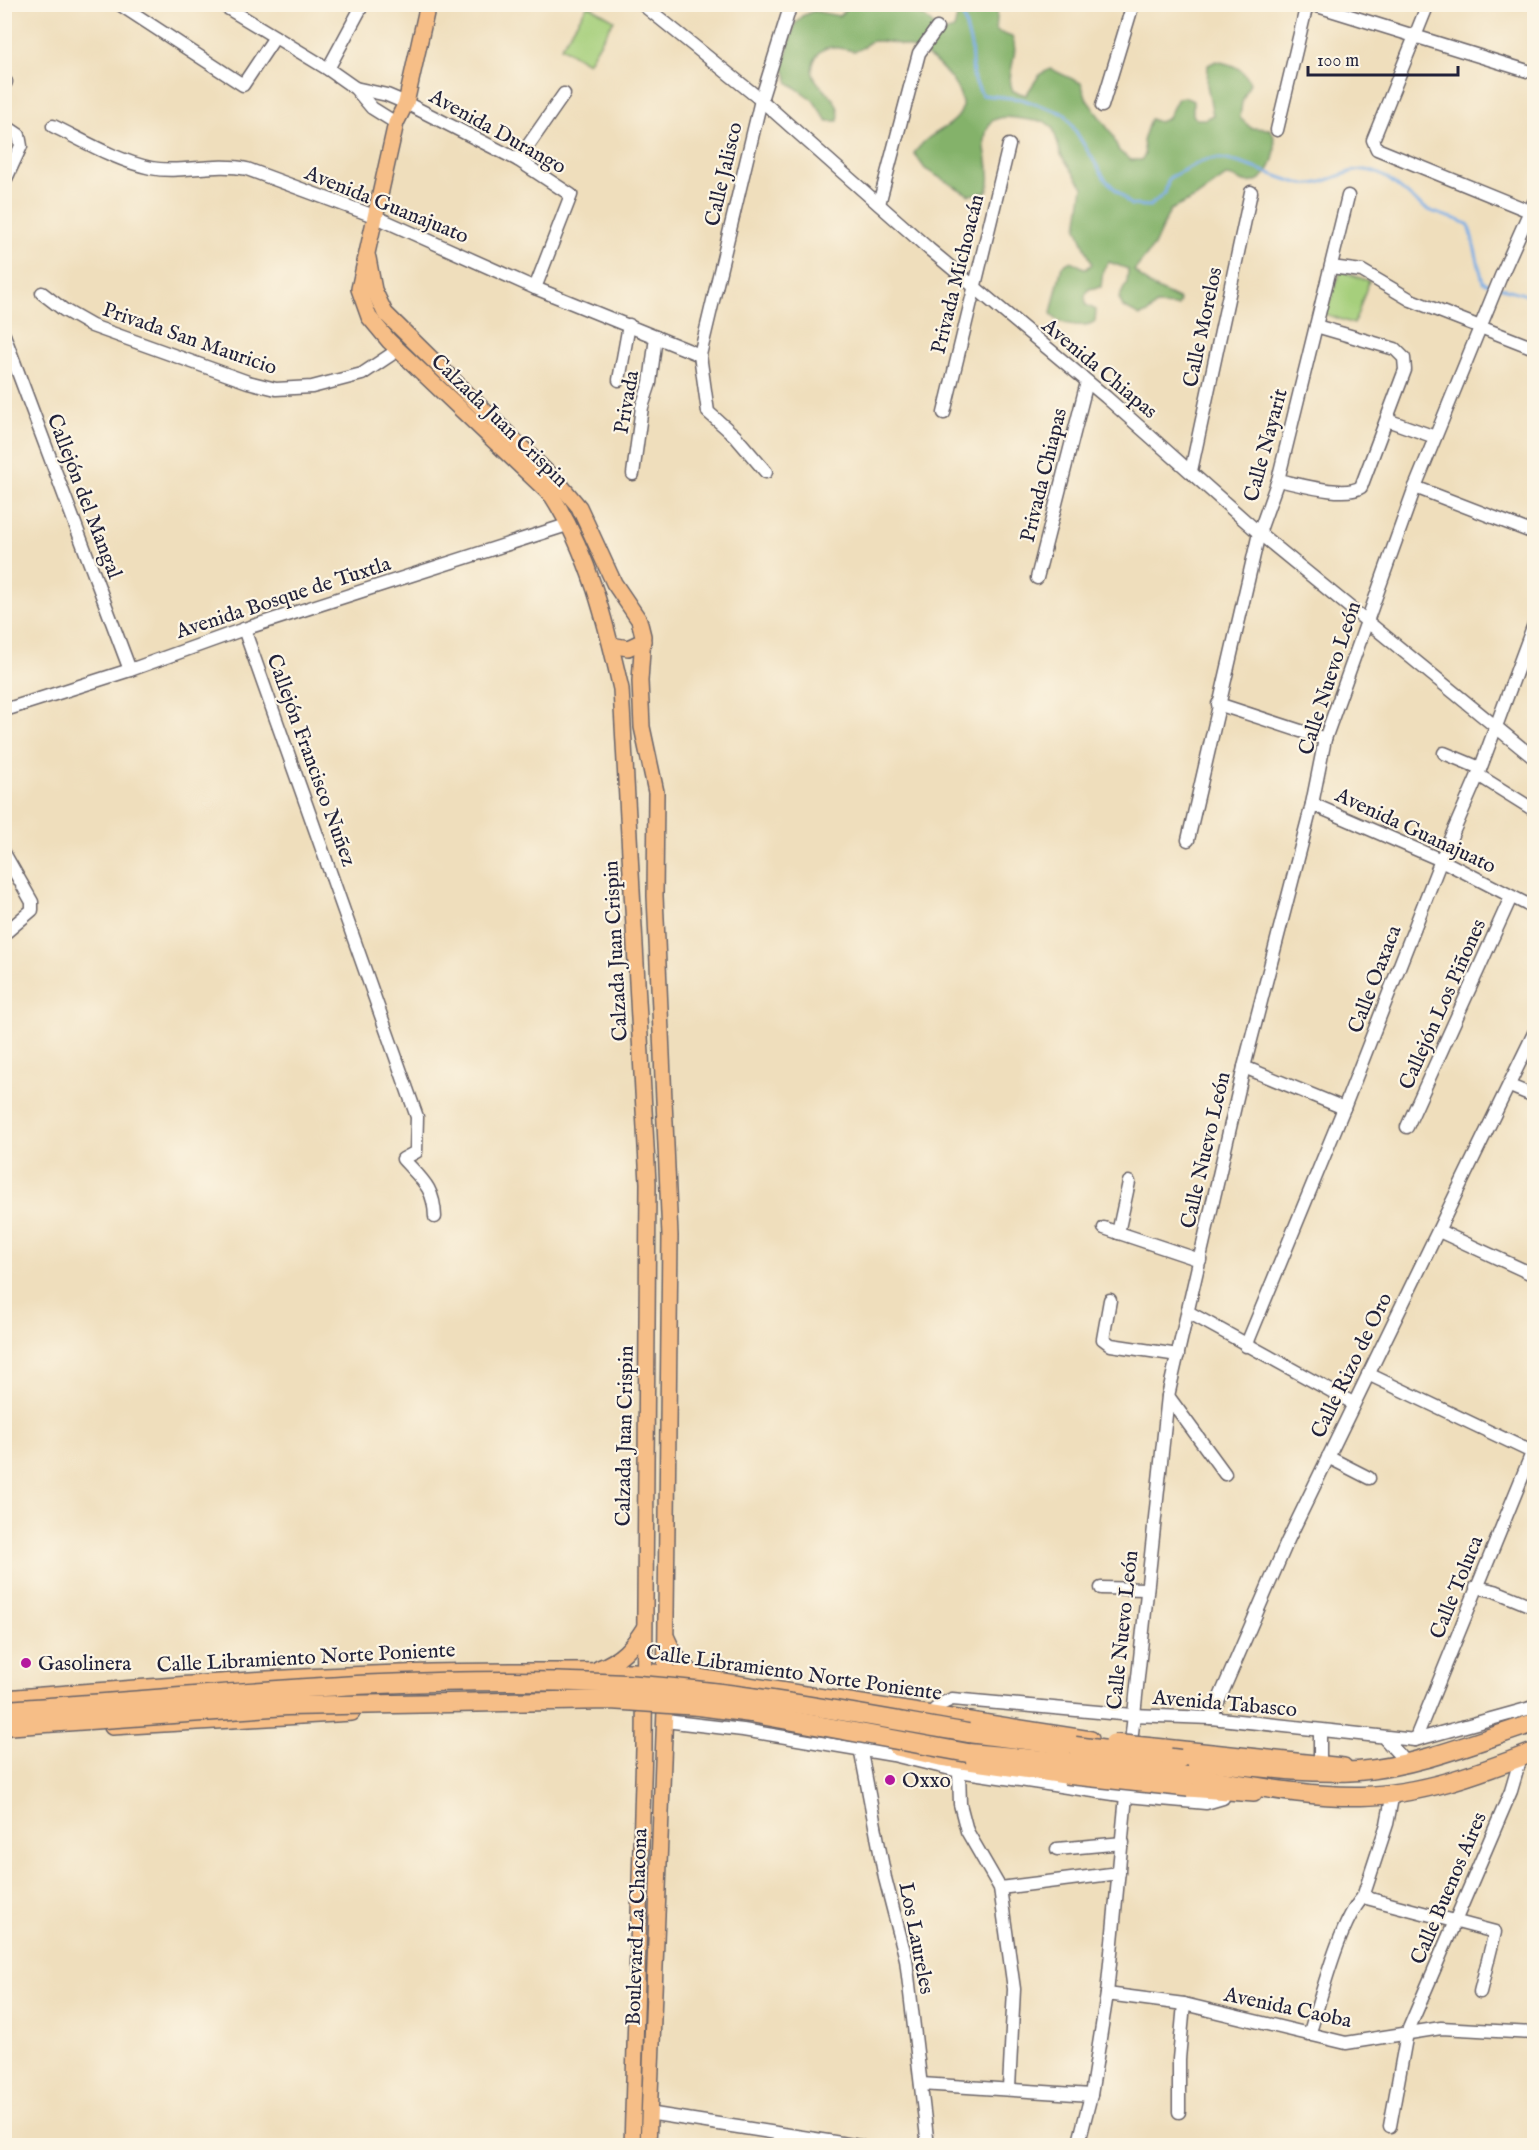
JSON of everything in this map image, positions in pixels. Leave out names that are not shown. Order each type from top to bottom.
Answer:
[{"type":"highway","name":"Calle Libramiento Norte Poniente","points":[[4,1710],[316,1687],[601,1683],[722,1691],[968,1732],[1069,1761],[1187,1783],[1364,1796],[1449,1782],[1528,1754]]},
{"type":"highway","name":"Calle Libramiento Norte Poniente","points":[[4,1726],[287,1706],[610,1700],[699,1706],[751,1713],[968,1753],[1069,1761],[1180,1759],[1316,1770],[1359,1771],[1406,1762],[1534,1723]]},
{"type":"main road","name":"Calzada Juan Crispin","points":[[428,4],[406,103],[396,123],[359,289],[369,316],[398,350],[552,496],[590,575],[607,625],[621,689],[625,728],[648,1183],[644,1748]]},
{"type":"main road","name":"Calzada Juan Crispin","points":[[368,245],[369,270],[385,313],[563,488],[579,507],[614,583],[639,620],[643,641],[640,681],[642,727],[656,792],[655,896],[670,1236],[664,1634],[665,1716]]},
{"type":"main road","points":[[607,625],[622,614],[639,620]]},
{"type":"main road","points":[[612,645],[628,648],[643,641]]},
{"type":"main road","points":[[590,1672],[612,1663],[625,1653],[644,1628]]},
{"type":"main road","points":[[664,1634],[673,1653],[684,1667],[698,1677]]},
{"type":"main road","name":"Calle Libramiento Norte Poniente","points":[[4,1698],[363,1673],[665,1671],[1100,1740],[1288,1761],[1320,1762],[1359,1771]]},
{"type":"main road","name":"Calle Libramiento Norte Poniente","points":[[4,1735],[349,1713],[579,1707],[644,1709],[665,1716],[717,1716],[859,1745],[940,1758],[1069,1761]]},
{"type":"main road","name":"Boulevard La Chacona","points":[[632,2145],[641,2097],[665,1716]]},
{"type":"main road","name":"Boulevard La Chacona","points":[[644,1748],[641,2097],[648,2113],[648,2145]]},
{"type":"main road","name":"Calle Libramiento Norte Poniente","points":[[1187,1783],[1226,1791],[1288,1797],[1308,1793]]},
{"type":"street","points":[[221,4],[356,88],[372,108],[396,123]]},
{"type":"street","points":[[328,69],[363,4]]},
{"type":"street","name":"Avenida Chiapas","points":[[642,4],[761,100],[973,287],[1191,471],[1259,533],[1534,758]]},
{"type":"street","name":"Calle Jalisco","points":[[700,355],[761,100],[790,4]]},
{"type":"street","points":[[1102,106],[1133,4]]},
{"type":"street","points":[[1277,130],[1309,4],[1534,73]]},
{"type":"street","points":[[1428,4],[1373,140],[1374,145],[1377,149],[1533,209]]},
{"type":"street","points":[[122,5],[243,85],[275,37]]},
{"type":"street","points":[[879,204],[920,53],[937,28]]},
{"type":"street","name":"Avenida Durango","points":[[356,88],[387,95],[406,103],[518,160],[571,195],[535,288]]},
{"type":"street","points":[[518,160],[564,94]]},
{"type":"street","points":[[4,125],[19,135],[21,146],[4,183]]},
{"type":"street","name":"Avenida Guanajuato","points":[[53,126],[122,159],[153,168],[230,166],[374,216],[535,288],[700,355]]},
{"type":"street","name":"Privada Michoacán","points":[[944,413],[1009,145]]},
{"type":"street","name":"Calle Morelos","points":[[1191,471],[1251,192]]},
{"type":"street","name":"Calle Nayarit","points":[[1188,840],[1259,533],[1278,480],[1348,196]]},
{"type":"street","name":"Calle Nuevo León","points":[[1078,2145],[1091,2095],[1107,1994],[1123,1843],[1132,1715],[1168,1396],[1244,1067],[1312,804],[1324,739],[1414,487],[1501,276],[1533,209]]},
{"type":"street","points":[[1331,267],[1362,271],[1411,300],[1534,348]]},
{"type":"street","name":"Privada San Mauricio","points":[[42,293],[64,310],[92,326],[248,382],[276,389],[312,387],[362,374],[398,350]]},
{"type":"street","points":[[619,380],[629,325]]},
{"type":"street","points":[[1278,480],[1343,492],[1356,490],[1365,481],[1405,370],[1400,353],[1390,346],[1316,326]]},
{"type":"street","name":"Callejón del Mangal","points":[[4,335],[130,670]]},
{"type":"street","name":"Privada","points":[[633,474],[642,407],[650,383],[656,337]]},
{"type":"street","points":[[700,355],[708,412],[735,436],[766,472]]},
{"type":"street","name":"Privada Chiapas","points":[[1037,578],[1087,382]]},
{"type":"street","points":[[1387,420],[1435,437]]},
{"type":"street","points":[[1414,487],[1534,533]]},
{"type":"street","name":"Avenida Bosque de Tuxtla","points":[[11,708],[130,670],[244,629],[567,525]]},
{"type":"street","name":"Calle Oaxaca","points":[[1246,1346],[1479,771],[1534,624]]},
{"type":"street","name":"Callejón Francisco Nuñez","points":[[244,629],[344,905],[417,1117],[416,1152],[403,1160],[429,1187],[434,1201],[435,1217]]},
{"type":"street","points":[[1218,704],[1324,739]]},
{"type":"street","points":[[1444,753],[1479,771],[1534,810]]},
{"type":"street","name":"Avenida Guanajuato","points":[[1312,804],[1441,860],[1534,908]]},
{"type":"street","points":[[4,853],[32,902],[32,910],[4,934]]},
{"type":"street","name":"Callejón Los Piñones","points":[[1407,1127],[1511,897]]},
{"type":"street","name":"Calle Rizo de Oro","points":[[1211,1718],[1288,1540],[1534,1033]]},
{"type":"street","points":[[1244,1067],[1344,1108]]},
{"type":"street","points":[[1510,1086],[1534,1096]]},
{"type":"street","points":[[1118,1233],[1129,1182]]},
{"type":"street","points":[[1104,1228],[1200,1260]]},
{"type":"street","points":[[1439,1231],[1534,1275]]},
{"type":"street","points":[[1110,1300],[1103,1339],[1111,1345],[1178,1355]]},
{"type":"street","points":[[1188,1312],[1353,1403]]},
{"type":"street","points":[[1368,1374],[1534,1451]]},
{"type":"street","points":[[1168,1396],[1225,1474]]},
{"type":"street","name":"Calle Toluca","points":[[1415,1740],[1476,1587],[1534,1451]]},
{"type":"street","points":[[1328,1457],[1369,1478]]},
{"type":"street","points":[[1476,1587],[1495,1591],[1534,1607]]},
{"type":"street","points":[[1101,1588],[1146,1588]]},
{"type":"street","name":"Avenida Tabasco","points":[[930,1714],[941,1704],[952,1699],[1132,1715],[1211,1718],[1320,1732],[1415,1740],[1534,1707]]},
{"type":"street","points":[[1320,1732],[1320,1762]]},
{"type":"street","points":[[1385,1739],[1406,1762]]},
{"type":"street","points":[[859,1745],[959,1771],[1127,1796],[1206,1803],[1223,1798],[1226,1791]]},
{"type":"street","name":"Los Laureles","points":[[859,1745],[880,1854],[906,1959],[928,2145]]},
{"type":"street","name":"Calle Buenos Aires","points":[[1390,2126],[1407,2033],[1528,1754]]},
{"type":"street","points":[[959,1771],[960,1804],[967,1831],[1000,1888],[1014,1989],[1009,2088]]},
{"type":"street","points":[[1309,2035],[1342,1934],[1355,1905],[1363,1897],[1387,1824],[1393,1793]]},
{"type":"street","points":[[1057,1849],[1123,1843]]},
{"type":"street","points":[[1000,1888],[1119,1873]]},
{"type":"street","points":[[1363,1897],[1495,1932],[1480,1992]]},
{"type":"street","name":"Avenida Caoba","points":[[1107,1994],[1184,2004],[1346,2043],[1441,2028],[1534,2033]]},
{"type":"street","points":[[1179,2112],[1179,2058],[1184,2004]]},
{"type":"street","points":[[921,2084],[1091,2095]]},
{"type":"street","points":[[648,2113],[860,2145]]},
{"type":"green space","points":[[588,5],[614,20],[588,63],[561,47]]},
{"type":"green space","points":[[850,5],[890,5],[911,10],[931,22],[941,33],[954,29],[957,17],[953,5],[998,5],[996,31],[1012,37],[1014,44],[1010,78],[1013,91],[1026,95],[1040,74],[1051,69],[1081,83],[1087,100],[1112,134],[1119,151],[1131,160],[1141,160],[1145,155],[1143,141],[1150,119],[1159,122],[1167,119],[1178,98],[1185,97],[1193,101],[1193,115],[1196,119],[1205,119],[1213,115],[1207,85],[1208,65],[1216,61],[1232,65],[1244,73],[1250,83],[1242,102],[1240,118],[1251,128],[1270,129],[1275,143],[1273,159],[1266,174],[1260,179],[1246,182],[1226,176],[1195,198],[1170,210],[1154,246],[1134,271],[1151,286],[1180,300],[1178,306],[1156,305],[1148,313],[1140,316],[1123,307],[1119,298],[1127,282],[1128,269],[1109,262],[1103,270],[1101,287],[1089,289],[1085,296],[1086,305],[1096,310],[1095,321],[1085,325],[1065,323],[1051,313],[1062,266],[1071,261],[1086,269],[1092,264],[1077,228],[1083,187],[1061,155],[1053,128],[1044,121],[1010,117],[991,122],[985,140],[989,174],[987,192],[969,195],[925,169],[914,153],[924,141],[958,116],[962,104],[957,88],[932,59],[902,45],[879,41],[870,42],[857,51],[833,47],[823,49],[815,59],[812,68],[814,76],[835,103],[838,111],[838,121],[827,121],[813,100],[789,83],[783,66],[795,24],[802,16],[814,11],[839,16]]},
{"type":"green space","points":[[1341,271],[1369,281],[1354,324],[1325,314]]},
{"type":"waterway","points":[[960,4],[971,46],[973,77],[982,95],[1021,99],[1065,114],[1105,179],[1131,205],[1150,206],[1165,193],[1169,178],[1206,160],[1216,159],[1241,163],[1303,184],[1319,183],[1349,172],[1365,170],[1390,180],[1427,209],[1469,225],[1483,282],[1492,285]]},
{"type":"waterway","points":[[1499,287],[1534,297]]},
{"type":"place","name":"Gasolinera","points":[[26,1663]]},
{"type":"place","name":"Oxxo","points":[[890,1780]]}]
